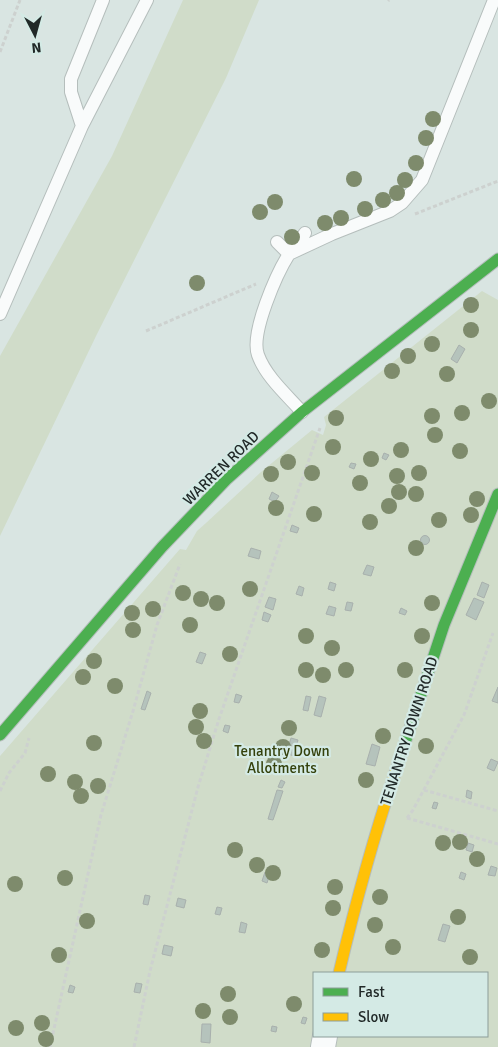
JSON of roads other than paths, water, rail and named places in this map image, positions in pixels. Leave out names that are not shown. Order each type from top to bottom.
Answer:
[{"type":"street","name":"WARREN ROAD","points":[[0,735],[162,547],[226,480],[302,412],[498,259]]},
{"type":"street","name":"TENANTRY DOWN ROAD","points":[[339,972],[353,912],[377,828],[444,625],[498,494]]},
{"type":"lane","points":[[82,126],[71,92],[71,78],[103,0]]},
{"type":"lane","points":[[0,314],[82,126],[147,0]]},
{"type":"lane","points":[[289,254],[332,234],[390,211],[402,203],[422,180],[494,0]]},
{"type":"lane","points":[[302,412],[265,369],[257,354],[256,346],[263,310],[289,254],[305,233]]},
{"type":"lane","points":[[277,242],[289,254]]},
{"type":"park label","name":"Tenantry Down Allotments","points":[[282,760]]}]
